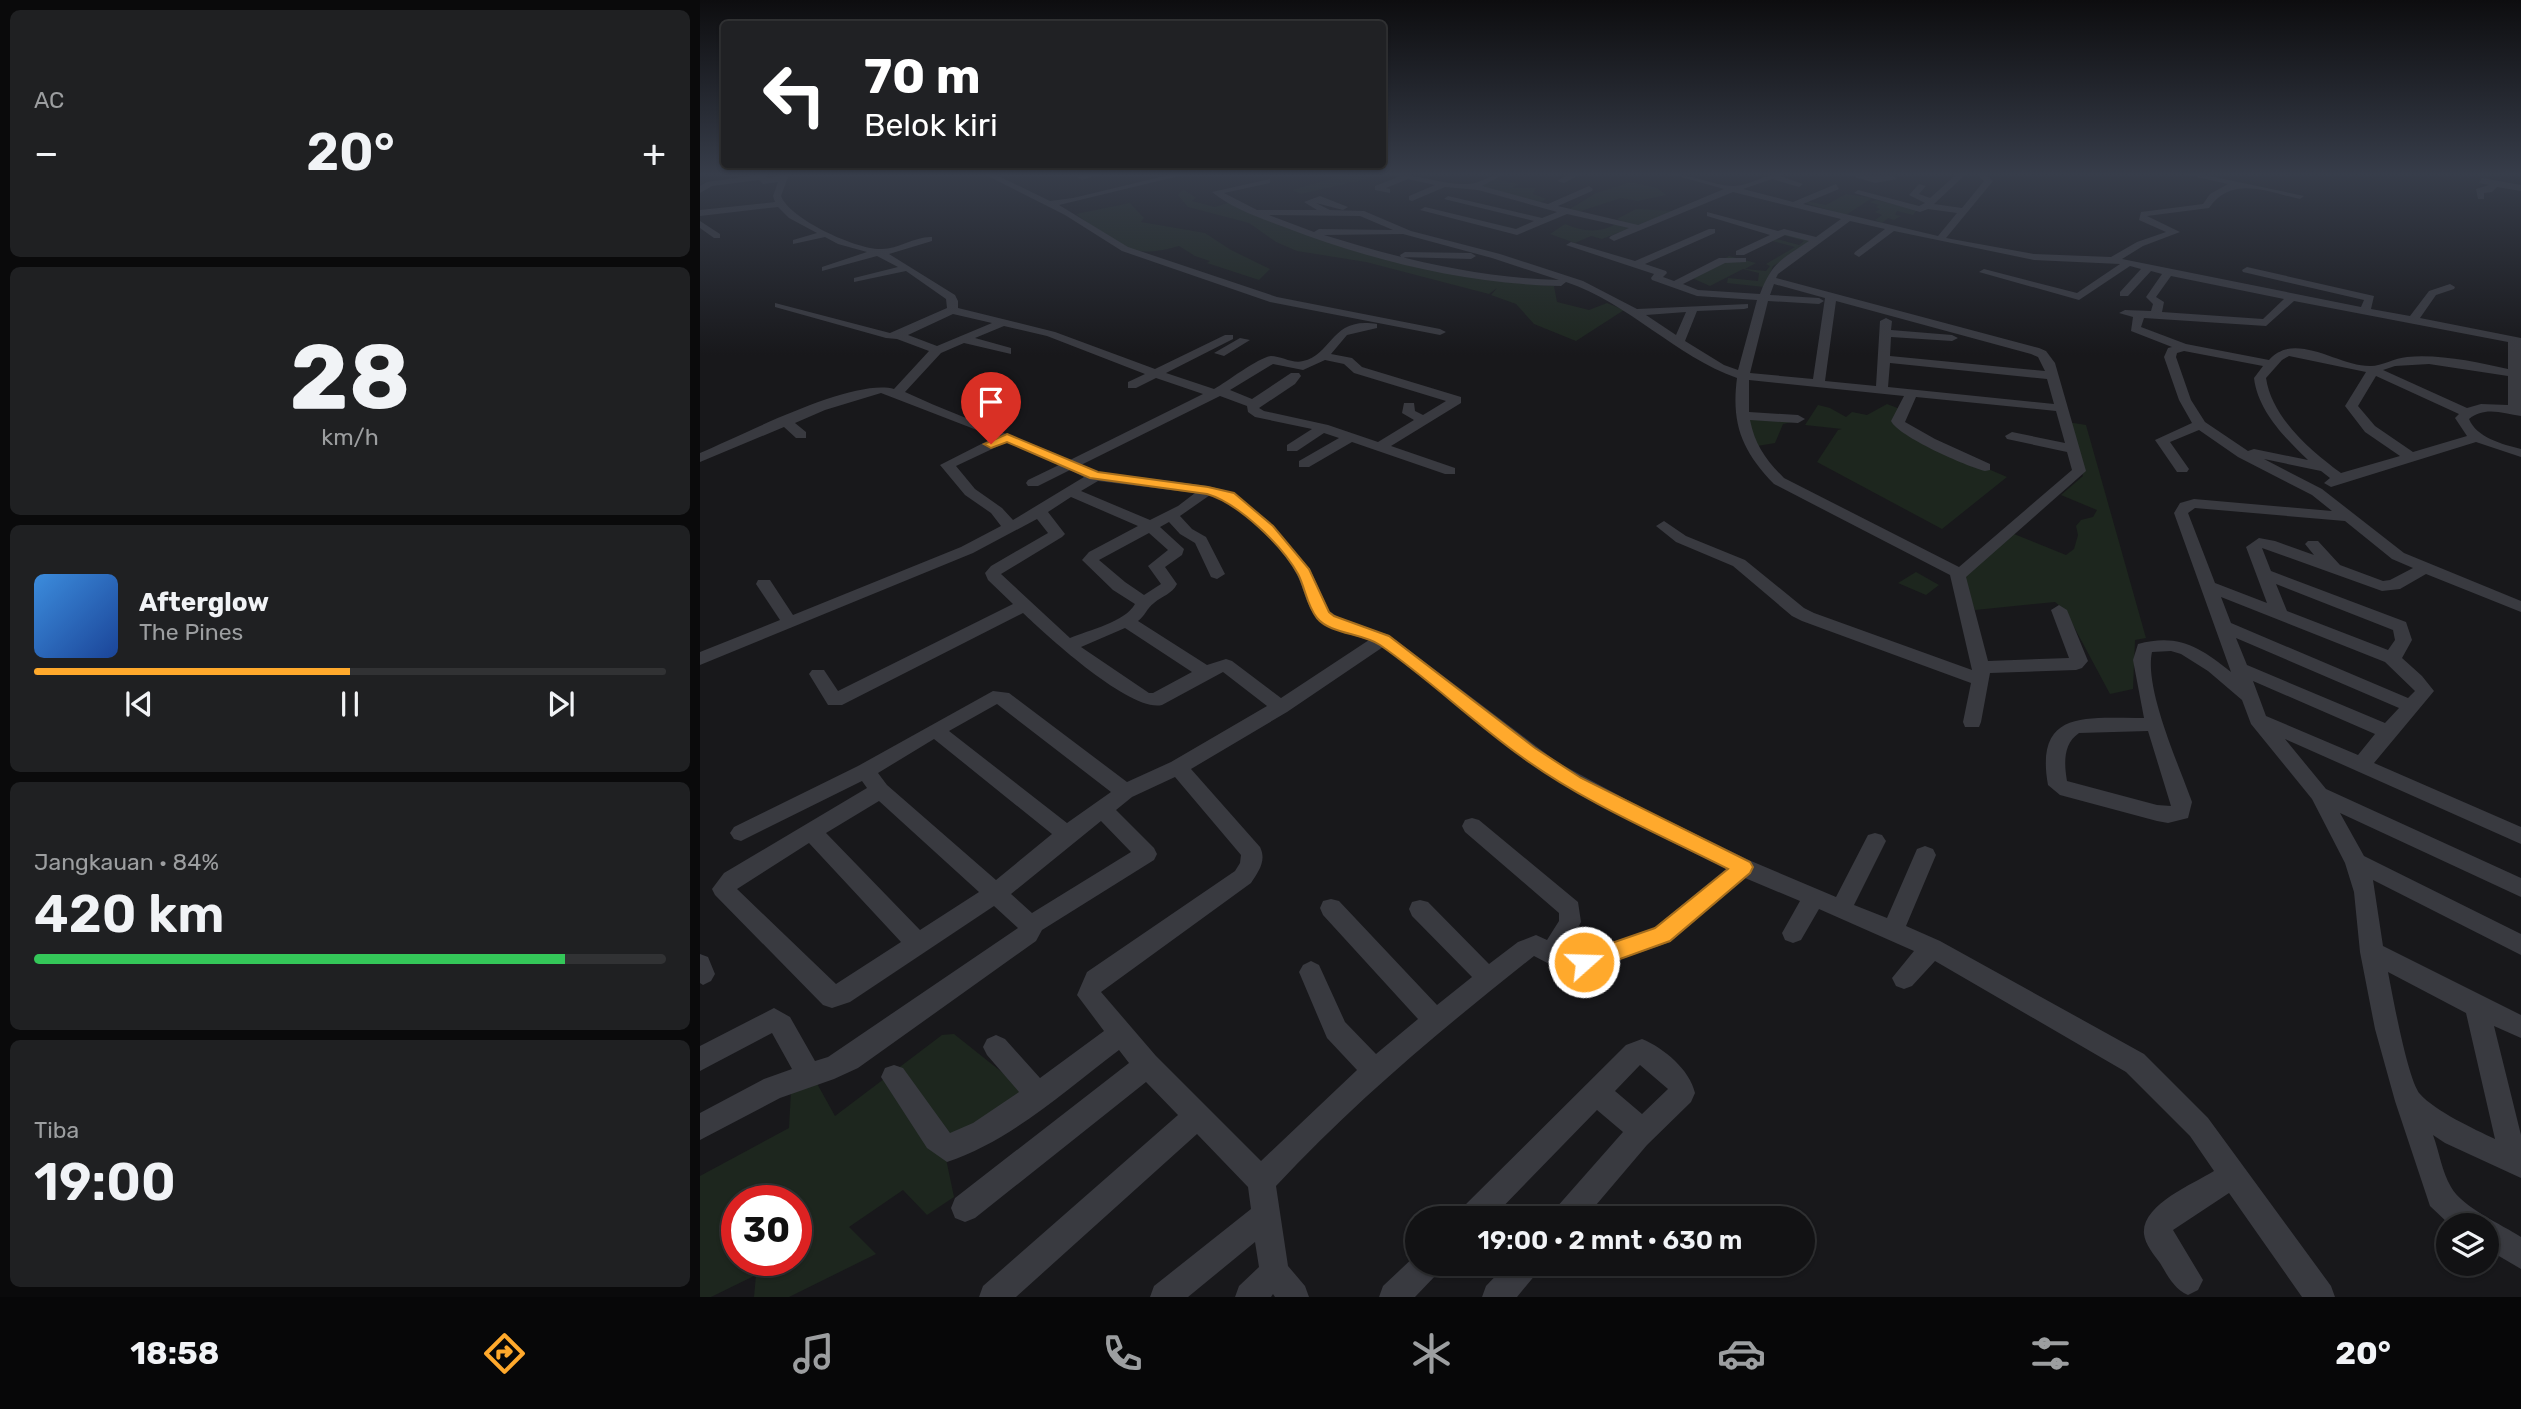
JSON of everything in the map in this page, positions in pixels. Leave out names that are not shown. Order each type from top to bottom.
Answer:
[{"type":"street","points":[[796,242],[823,235]]},
{"type":"street","points":[[827,235],[879,252],[907,268],[951,297],[952,310]]},
{"type":"street","points":[[1100,235],[1133,252],[1279,301],[1440,332]]},
{"type":"street","points":[[1310,235],[1476,278],[1578,283]]},
{"type":"street","points":[[1414,235],[1496,256],[1578,283],[1635,313],[1720,368],[1742,376],[2060,408]]},
{"type":"street","points":[[1614,238],[1623,235]]},
{"type":"street","points":[[1637,264],[1702,235]]},
{"type":"street","points":[[1679,282],[1723,260],[1741,256],[1776,235]]},
{"type":"street","points":[[1798,235],[1818,240]]},
{"type":"street","points":[[1826,235],[1778,267],[1770,280],[1742,376],[1741,415],[1750,442],[1761,464],[1779,481],[1960,574]]},
{"type":"street","points":[[1859,254],[1884,235]]},
{"type":"street","points":[[1920,235],[2034,257],[2113,260],[2517,340],[2518,412],[2490,408],[2466,412],[2375,371],[2293,352],[2278,357],[2269,364],[2260,378],[2262,391],[2298,443],[2322,467],[2339,478]]},
{"type":"street","points":[[1940,239],[1944,235]]},
{"type":"street","points":[[2113,260],[2140,244],[2168,235]]},
{"type":"street","points":[[826,269],[929,239]]},
{"type":"street","points":[[1571,245],[1662,273],[1707,294],[1763,301]]},
{"type":"street","points":[[1384,255],[1496,256]]},
{"type":"street","points":[[2093,305],[2075,300],[2128,263]]},
{"type":"street","points":[[2239,287],[2247,270],[2254,264],[2286,271]]},
{"type":"street","points":[[858,279],[907,268]]},
{"type":"street","points":[[2124,294],[2148,268]]},
{"type":"street","points":[[2247,270],[2370,298],[2365,309]]},
{"type":"street","points":[[1984,272],[2079,297]]},
{"type":"street","points":[[2155,317],[2159,302],[2153,301],[2151,297],[2168,273]]},
{"type":"street","points":[[1770,280],[1831,299],[2042,355],[2054,376],[2071,449],[2079,468],[2078,474],[1960,574],[1959,583],[1981,674],[1972,722]]},
{"type":"street","points":[[2125,313],[2155,317],[2179,334],[2266,323],[2297,297],[2305,282]]},
{"type":"street","points":[[2413,320],[2423,302],[2432,293],[2440,287],[2450,287]]},
{"type":"street","points":[[1635,313],[1763,301],[1831,299]]},
{"type":"street","points":[[1818,385],[1831,299]]},
{"type":"street","points":[[779,305],[890,336],[898,335],[952,310],[1002,323],[1056,332],[1106,355],[1253,404],[1295,376]]},
{"type":"street","points":[[1679,342],[1693,309]]},
{"type":"street","points":[[1882,391],[1887,312]]},
{"type":"street","points":[[2138,315],[2133,328],[2179,334],[2269,364]]},
{"type":"street","points":[[897,393],[937,350],[1002,323]]},
{"type":"street","points":[[1033,483],[1217,392],[1267,360],[1303,366],[1323,356],[1342,331],[1350,328],[1405,325]]},
{"type":"street","points":[[1886,333],[1994,341]]},
{"type":"street","points":[[2179,334],[2170,357],[2185,400],[2200,425],[2236,450],[2317,492],[2398,556],[2423,569],[2521,607]]},
{"type":"street","points":[[898,335],[937,350]]},
{"type":"street","points":[[1132,385],[1229,337]]},
{"type":"street","points":[[964,339],[1007,351]]},
{"type":"street","points":[[1174,379],[1244,340]]},
{"type":"street","points":[[1091,363],[1106,355]]},
{"type":"street","points":[[1323,356],[1345,360],[1358,370],[1455,400],[1380,447]]},
{"type":"street","points":[[1884,359],[2054,376]]},
{"type":"street","points":[[2410,456],[2370,429],[2351,406],[2354,396],[2378,367],[2404,361],[2459,364],[2517,374]]},
{"type":"street","points":[[700,458],[785,421],[881,389],[897,393],[948,417],[1007,437],[1095,475],[1229,496],[1268,529],[1304,572],[1322,614],[1337,624],[1383,639],[1549,767],[1624,809],[1743,867],[1932,948],[2135,1063],[2199,1127],[2319,1297]]},
{"type":"street","points":[[1911,394],[1899,424],[1930,442],[1985,467]]},
{"type":"street","points":[[1253,404],[1253,409],[1260,414],[1323,428],[1450,471]]},
{"type":"street","points":[[1409,406],[1409,413],[1423,420]]},
{"type":"street","points":[[2466,412],[2462,421],[2478,437],[2521,453]]},
{"type":"street","points":[[1741,415],[1798,419]]},
{"type":"street","points":[[785,421],[801,435]]},
{"type":"street","points":[[2182,469],[2162,440],[2200,425]]},
{"type":"street","points":[[1292,448],[1323,428]]},
{"type":"street","points":[[2011,436],[2071,449]]},
{"type":"street","points":[[1007,437],[947,465],[970,492],[997,510],[1000,518],[1013,527]]},
{"type":"street","points":[[1304,464],[1351,437]]},
{"type":"street","points":[[2317,492],[2339,478],[2478,437]]},
{"type":"street","points":[[700,442],[715,452]]},
{"type":"street","points":[[2236,450],[2322,467]]},
{"type":"street","points":[[701,655],[790,623],[967,550],[1013,527],[1095,475]]},
{"type":"street","points":[[1144,602],[1119,586],[1090,560],[1171,516],[1208,491]]},
{"type":"street","points":[[1068,646],[1125,621],[1139,612],[1144,602],[1168,587],[1169,584],[1156,566],[1177,550],[1150,526],[1071,492]]},
{"type":"street","points":[[2347,517],[2194,503],[2182,509],[2183,519],[2258,719],[2319,794],[2357,862],[2365,892],[2372,952],[2387,1029],[2440,1196],[2457,1213]]},
{"type":"street","points":[[1039,511],[1057,534],[993,573],[1068,646],[1150,700],[1161,697],[1205,672],[1226,665],[1280,707]]},
{"type":"street","points":[[1171,516],[1185,531],[1201,540],[1217,574]]},
{"type":"street","points":[[1664,526],[1681,539],[1739,563],[1798,612],[1808,617],[1981,674],[2076,664],[2079,661],[2059,610]]},
{"type":"street","points":[[2279,612],[2255,547],[2259,543],[2270,544],[2387,586],[2423,569]]},
{"type":"street","points":[[2313,544],[2334,568]]},
{"type":"street","points":[[2264,573],[2400,626],[2404,641],[2391,658]]},
{"type":"street","points":[[765,584],[790,623]]},
{"type":"street","points":[[2210,587],[2391,658],[2416,680],[2424,691],[2362,764]]},
{"type":"street","points":[[818,674],[835,700],[1025,605]]},
{"type":"street","points":[[1125,621],[1205,672]]},
{"type":"street","points":[[2223,626],[2411,706]]},
{"type":"street","points":[[880,790],[732,879],[723,889],[832,997],[841,994],[996,893],[1067,834],[1125,792],[1178,767],[1280,707],[1383,639]]},
{"type":"street","points":[[2156,724],[2076,726],[2066,730],[2059,739],[2058,785],[2067,790],[2157,813],[2177,815],[2180,812],[2182,802],[2156,724],[2140,658],[2144,648],[2160,643],[2187,649],[2250,697]]},
{"type":"street","points":[[2238,668],[2388,732]]},
{"type":"street","points":[[741,833],[865,771],[993,697],[1002,698],[1125,792]]},
{"type":"street","points":[[2258,719],[2518,830]]},
{"type":"street","points":[[935,730],[1067,834]]},
{"type":"street","points":[[1178,767],[1252,853],[1249,871],[1091,985],[1089,995],[1147,1065],[1261,1181],[1274,1272],[1294,1297]]},
{"type":"street","points":[[700,1127],[773,1088],[849,1059],[980,971],[1024,939],[1031,930],[996,893],[880,790],[865,771]]},
{"type":"street","points":[[2319,794],[2521,888]]},
{"type":"street","points":[[1030,926],[1146,854],[1102,808]]},
{"type":"street","points":[[1472,826],[1570,909],[1570,922],[1552,953]]},
{"type":"street","points":[[811,831],[917,943]]},
{"type":"street","points":[[1841,909],[1875,841]]},
{"type":"street","points":[[1893,930],[1925,855]]},
{"type":"street","points":[[2357,862],[2521,945]]},
{"type":"street","points":[[1261,1181],[1292,1146],[1434,1019],[1531,947],[1536,945],[1572,964],[1578,964],[1654,939],[1743,867]]},
{"type":"street","points":[[1793,933],[1814,897]]},
{"type":"street","points":[[1331,908],[1434,1019]]},
{"type":"street","points":[[1420,909],[1488,978]]},
{"type":"street","points":[[1904,978],[1932,948]]},
{"type":"street","points":[[2372,952],[2521,1027]]},
{"type":"street","points":[[1311,972],[1336,1030],[1376,1072]]},
{"type":"street","points":[[2477,1006],[2518,1164]]},
{"type":"street","points":[[700,1059],[774,1019],[781,1025],[809,1076]]},
{"type":"street","points":[[894,1077],[936,1139],[947,1148],[956,1147],[983,1132],[1121,1033]]},
{"type":"street","points":[[996,1047],[1037,1093]]},
{"type":"street","points":[[1484,1206],[1635,1053],[1642,1051],[1680,1083],[1683,1090],[1665,1112],[1642,1131],[1576,1206]]},
{"type":"street","points":[[965,1208],[1147,1065]]},
{"type":"street","points":[[1597,1093],[1642,1131]]},
{"type":"street","points":[[2408,1101],[2454,1134],[2518,1164]]},
{"type":"street","points":[[994,1297],[1196,1116]]},
{"type":"street","points":[[2188,1280],[2158,1235],[2159,1224],[2167,1215],[2234,1175]]},
{"type":"street","points":[[1165,1297],[1264,1216]]},
{"type":"street","points":[[2499,1240],[2521,1254]]},
{"type":"street","points":[[1250,1297],[1274,1272]]},
{"type":"street","points":[[1394,1297],[1415,1276]]},
{"type":"street","points":[[1497,1297],[1516,1276]]},
{"type":"shaded area","points":[[1102,235],[1207,235],[1231,250],[1270,269],[1259,280],[1207,263],[1210,261],[1179,246],[1147,252],[1123,247]]},
{"type":"shaded area","points":[[1265,235],[1310,235],[1440,271],[1497,281],[1554,286],[1557,302],[1589,310],[1607,303],[1624,310],[1576,341],[1534,324],[1516,304],[1491,295],[1497,288],[1489,294],[1366,262],[1297,251]]},
{"type":"shaded area","points":[[1551,235],[1614,235],[1602,239],[1591,236],[1575,243]]},
{"type":"shaded area","points":[[1782,235],[1815,240],[1773,266],[1764,287],[1727,283],[1728,278],[1758,281],[1759,273],[1743,269],[1710,286],[1692,278],[1729,256],[1756,263],[1745,269],[1766,271],[1770,266],[1766,264],[1795,247],[1768,240],[1773,238],[1799,245],[1804,241]]},
{"type":"shaded area","points":[[1887,404],[1900,409],[1897,426],[1925,442],[2007,477],[1942,529],[1817,462],[1838,430],[1842,429],[1805,425],[1818,405],[1846,417],[1852,412],[1867,415]]},
{"type":"shaded area","points":[[1744,417],[1792,422],[1783,424],[1775,443],[1757,446]]},
{"type":"shaded area","points":[[2067,422],[2086,425],[2146,638],[2135,640],[2133,689],[2110,694],[2065,610],[2055,602],[1975,610],[1960,574],[2009,532],[2066,555],[2074,549],[2078,535],[2076,526],[2081,520],[2093,517],[2097,510],[2061,495],[2083,476]]},
{"type":"shaded area","points":[[1916,572],[1939,585],[1926,595],[1898,583]]},
{"type":"shaded area","points":[[954,1034],[1037,1100],[946,1159],[954,1197],[927,1215],[903,1190],[849,1227],[876,1254],[789,1297],[754,1297],[756,1276],[812,1276],[812,1185],[721,1185],[721,1276],[754,1276],[711,1297],[700,1297],[700,1176],[789,1128],[791,1091],[815,1080],[835,1116],[942,1035]]},
{"type":"route","points":[[991,444],[1007,437],[1095,475],[1220,492],[1229,496],[1268,529],[1290,554],[1304,572],[1322,614],[1328,620],[1383,639],[1528,753],[1575,783],[1743,867],[1662,935],[1584,962]]}]
